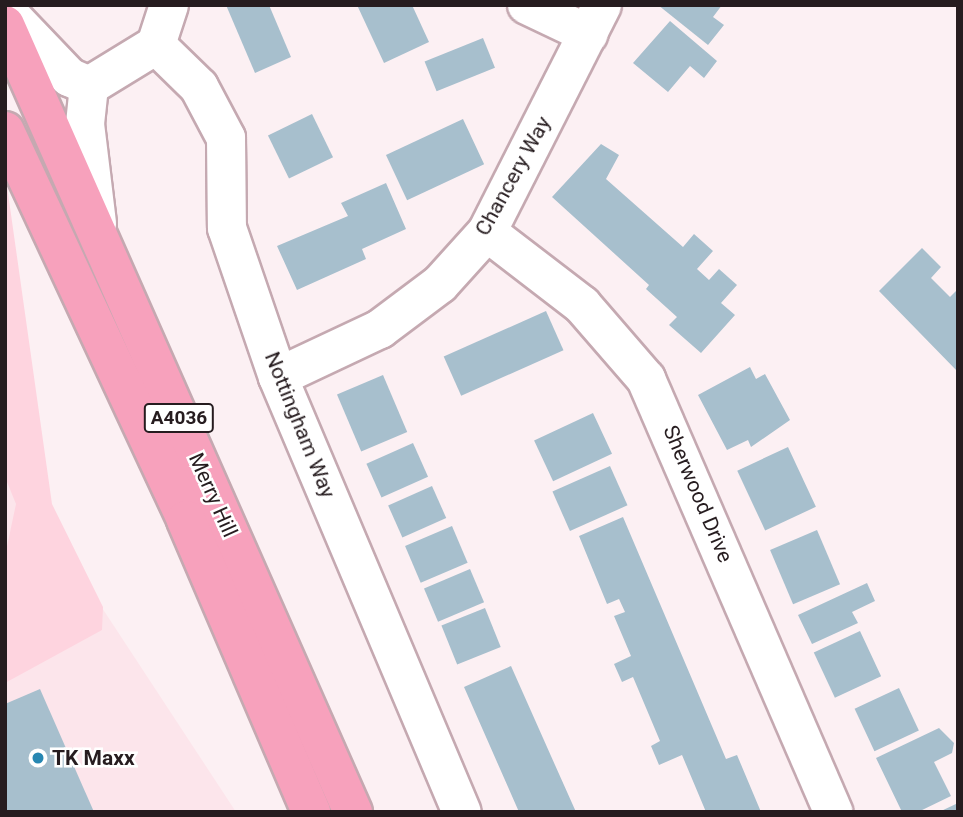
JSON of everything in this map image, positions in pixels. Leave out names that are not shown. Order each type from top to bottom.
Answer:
[{"type":"highway","name":"Merry Hill","points":[[5,25],[353,812]]},
{"type":"highway","name":"Merry Hill","points":[[5,131],[186,520],[311,812]]},
{"type":"street","points":[[89,86],[156,45],[169,5]]},
{"type":"street","points":[[527,5],[595,20]]},
{"type":"street","points":[[5,10],[69,77],[89,86]]},
{"type":"street","name":"Chancery Way","points":[[278,376],[380,329],[440,284],[487,232],[595,20]]},
{"type":"street","name":"Nottingham Way","points":[[156,45],[199,87],[226,138],[227,228],[278,376],[462,812]]},
{"type":"street","points":[[89,86],[85,124],[98,234]]},
{"type":"street","name":"Sherwood Drive","points":[[487,232],[582,305],[646,379],[834,812]]},
{"type":"shaded area","points":[[5,172],[52,504],[103,607],[102,630],[5,683],[5,556],[16,504],[5,477]]},
{"type":"shaded area","points":[[5,460],[236,812],[5,812]]},
{"type":"building","points":[[226,5],[269,5],[291,57],[255,73]]},
{"type":"building","points":[[357,5],[412,5],[429,42],[384,63]]},
{"type":"building","points":[[658,5],[722,5],[713,17],[724,25],[708,45]]},
{"type":"building","points":[[670,21],[717,61],[704,78],[690,66],[668,92],[633,63]]},
{"type":"building","points":[[483,38],[495,68],[437,91],[425,62]]},
{"type":"building","points":[[312,114],[333,157],[289,179],[268,135]]},
{"type":"building","points":[[463,119],[484,164],[407,200],[386,155]]},
{"type":"building","points":[[601,144],[619,155],[606,179],[683,247],[694,234],[713,251],[697,269],[709,280],[719,269],[737,285],[721,303],[735,315],[701,353],[669,325],[677,317],[646,289],[649,285],[552,197]]},
{"type":"building","points":[[386,183],[406,229],[362,249],[366,259],[297,290],[277,246],[348,216],[341,203]]},
{"type":"building","points":[[922,248],[941,267],[931,278],[950,297],[958,289],[958,372],[879,291]]},
{"type":"building","points":[[546,311],[563,350],[461,396],[444,357]]},
{"type":"building","points":[[750,367],[756,379],[765,374],[790,420],[751,447],[748,440],[727,450],[698,395]]},
{"type":"building","points":[[383,375],[407,432],[361,452],[337,395]]},
{"type":"building","points":[[593,413],[612,454],[553,481],[534,440]]},
{"type":"building","points":[[413,443],[428,477],[381,498],[366,464]]},
{"type":"building","points":[[788,447],[816,507],[765,530],[737,471]]},
{"type":"building","points":[[610,466],[627,505],[570,531],[552,492]]},
{"type":"building","points":[[432,486],[446,518],[402,537],[388,506]]},
{"type":"building","points":[[623,517],[726,759],[737,755],[761,812],[706,812],[682,755],[659,765],[651,746],[660,741],[633,677],[622,682],[614,664],[631,656],[614,616],[625,612],[619,599],[607,604],[579,536]]},
{"type":"building","points":[[452,526],[468,563],[421,583],[405,546]]},
{"type":"building","points":[[817,530],[840,584],[793,604],[770,550]]},
{"type":"building","points":[[470,569],[484,602],[438,622],[424,589]]},
{"type":"building","points":[[867,583],[875,601],[852,612],[858,623],[812,644],[798,615]]},
{"type":"building","points":[[485,608],[501,647],[457,665],[441,626]]},
{"type":"building","points":[[860,631],[881,676],[835,698],[814,653]]},
{"type":"building","points":[[511,666],[576,812],[519,812],[464,687]]},
{"type":"building","points":[[899,688],[919,731],[874,751],[855,709]]},
{"type":"building","name":"TK Maxx","points":[[40,689],[94,812],[5,812],[5,704]]},
{"type":"building","points":[[939,728],[954,743],[952,753],[934,762],[951,796],[918,812],[902,812],[876,758]]},
{"type":"building","points":[[958,803],[958,812],[939,812]]},
{"type":"place","name":"TK Maxx","points":[[38,758]]}]
